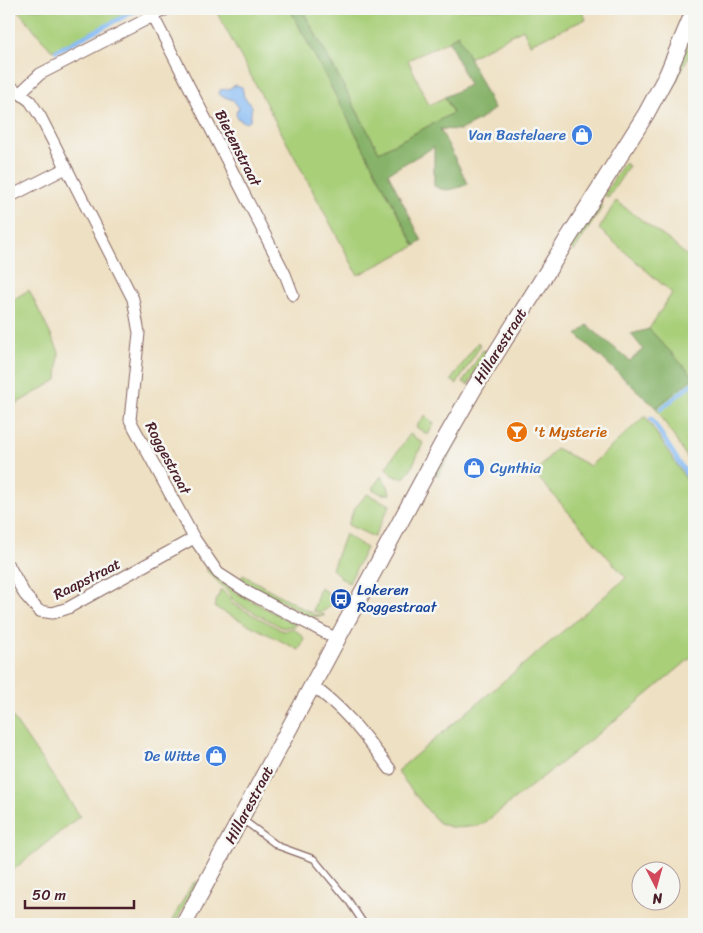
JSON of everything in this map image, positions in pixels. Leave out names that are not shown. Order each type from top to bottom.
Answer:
[{"type":"main road","name":"Hillarestraat","points":[[184,924],[473,390],[646,114],[667,75],[694,11]]},
{"type":"street","points":[[20,93],[40,74],[167,9]]},
{"type":"street","name":"Bietenstraat","points":[[153,16],[285,274],[293,295]]},
{"type":"street","name":"Roggestraat","points":[[9,85],[30,101],[40,116],[133,299],[139,333],[130,420],[194,538],[218,573],[249,593],[337,640]]},
{"type":"street","points":[[9,197],[66,168]]},
{"type":"street","name":"Raapstraat","points":[[9,566],[25,595],[39,611],[53,612],[68,608],[194,538]]},
{"type":"street","points":[[312,686],[327,696],[363,734],[390,769]]},
{"type":"lane","points":[[241,818],[278,846],[314,859],[348,900],[364,924]]},
{"type":"green space","points":[[17,9],[137,9],[52,51]]},
{"type":"green space","points":[[215,9],[290,9],[415,246],[358,275]]},
{"type":"green space","points":[[290,9],[302,9],[379,152],[453,113],[445,97],[469,85],[449,41],[458,34],[494,109],[478,121],[460,130],[440,129],[468,184],[447,190],[434,186],[434,147],[388,173],[422,241],[415,246]]},
{"type":"green space","points":[[302,9],[581,9],[586,19],[530,44],[523,29],[469,58],[457,34],[449,41],[408,60],[429,105],[445,97],[453,113],[379,152]]},
{"type":"green space","points":[[689,43],[694,45],[667,101],[662,99]]},
{"type":"green space","points":[[624,163],[629,166],[608,198],[604,195]]},
{"type":"green space","points":[[616,201],[670,241],[694,262],[694,377],[649,329],[672,293],[599,229]]},
{"type":"green space","points":[[598,204],[603,206],[574,251],[570,248]]},
{"type":"green space","points":[[29,290],[59,352],[57,380],[9,408],[9,302]]},
{"type":"green space","points":[[587,325],[630,361],[643,349],[631,334],[649,329],[694,377],[656,408],[577,335]]},
{"type":"green space","points":[[478,342],[480,346],[457,384],[451,380]]},
{"type":"green space","points":[[483,350],[488,352],[468,385],[463,382]]},
{"type":"green space","points":[[694,377],[694,469],[656,408]]},
{"type":"green space","points":[[425,415],[434,424],[428,435],[416,427]]},
{"type":"green space","points":[[645,416],[694,491],[694,661],[692,657],[632,707],[483,824],[456,828],[440,823],[397,771],[626,578],[535,474],[556,448],[590,466]]},
{"type":"green space","points":[[457,431],[462,433],[438,476],[434,474]]},
{"type":"green space","points":[[410,434],[423,443],[411,469],[404,478],[390,474],[386,467]]},
{"type":"green space","points":[[381,476],[388,486],[390,494],[382,494],[372,489]]},
{"type":"green space","points":[[367,494],[390,505],[374,537],[348,525],[354,509]]},
{"type":"green space","points":[[345,534],[366,548],[349,583],[332,569]]},
{"type":"green space","points":[[208,569],[234,591],[296,625],[295,627],[283,628],[234,602],[228,592],[206,570]]},
{"type":"green space","points":[[243,575],[315,615],[324,614],[324,616],[311,617],[303,613],[240,579]]},
{"type":"green space","points":[[320,587],[335,599],[326,610],[317,612],[313,611]]},
{"type":"green space","points":[[221,589],[230,598],[231,603],[283,631],[292,628],[302,635],[304,639],[299,650],[214,607]]},
{"type":"green space","points":[[9,712],[80,816],[9,873]]},
{"type":"green space","points":[[197,881],[175,924],[170,924],[192,884]]},
{"type":"water","points":[[236,85],[242,87],[244,97],[252,106],[250,121],[246,123],[237,118],[236,112],[239,108],[233,100],[219,95],[220,90]]},
{"type":"waterway","points":[[56,51],[139,9]]},
{"type":"waterway","points":[[661,409],[694,382]]},
{"type":"waterway","points":[[651,418],[694,486]]},
{"type":"place","name":"Van Bastelaere","points":[[582,135]]},
{"type":"place","name":"'t Mysterie","points":[[517,432]]},
{"type":"place","name":"Cynthia","points":[[474,468]]},
{"type":"place","name":"Lokeren Roggestraat","points":[[341,599]]},
{"type":"place","name":"De Witte","points":[[216,756]]}]
